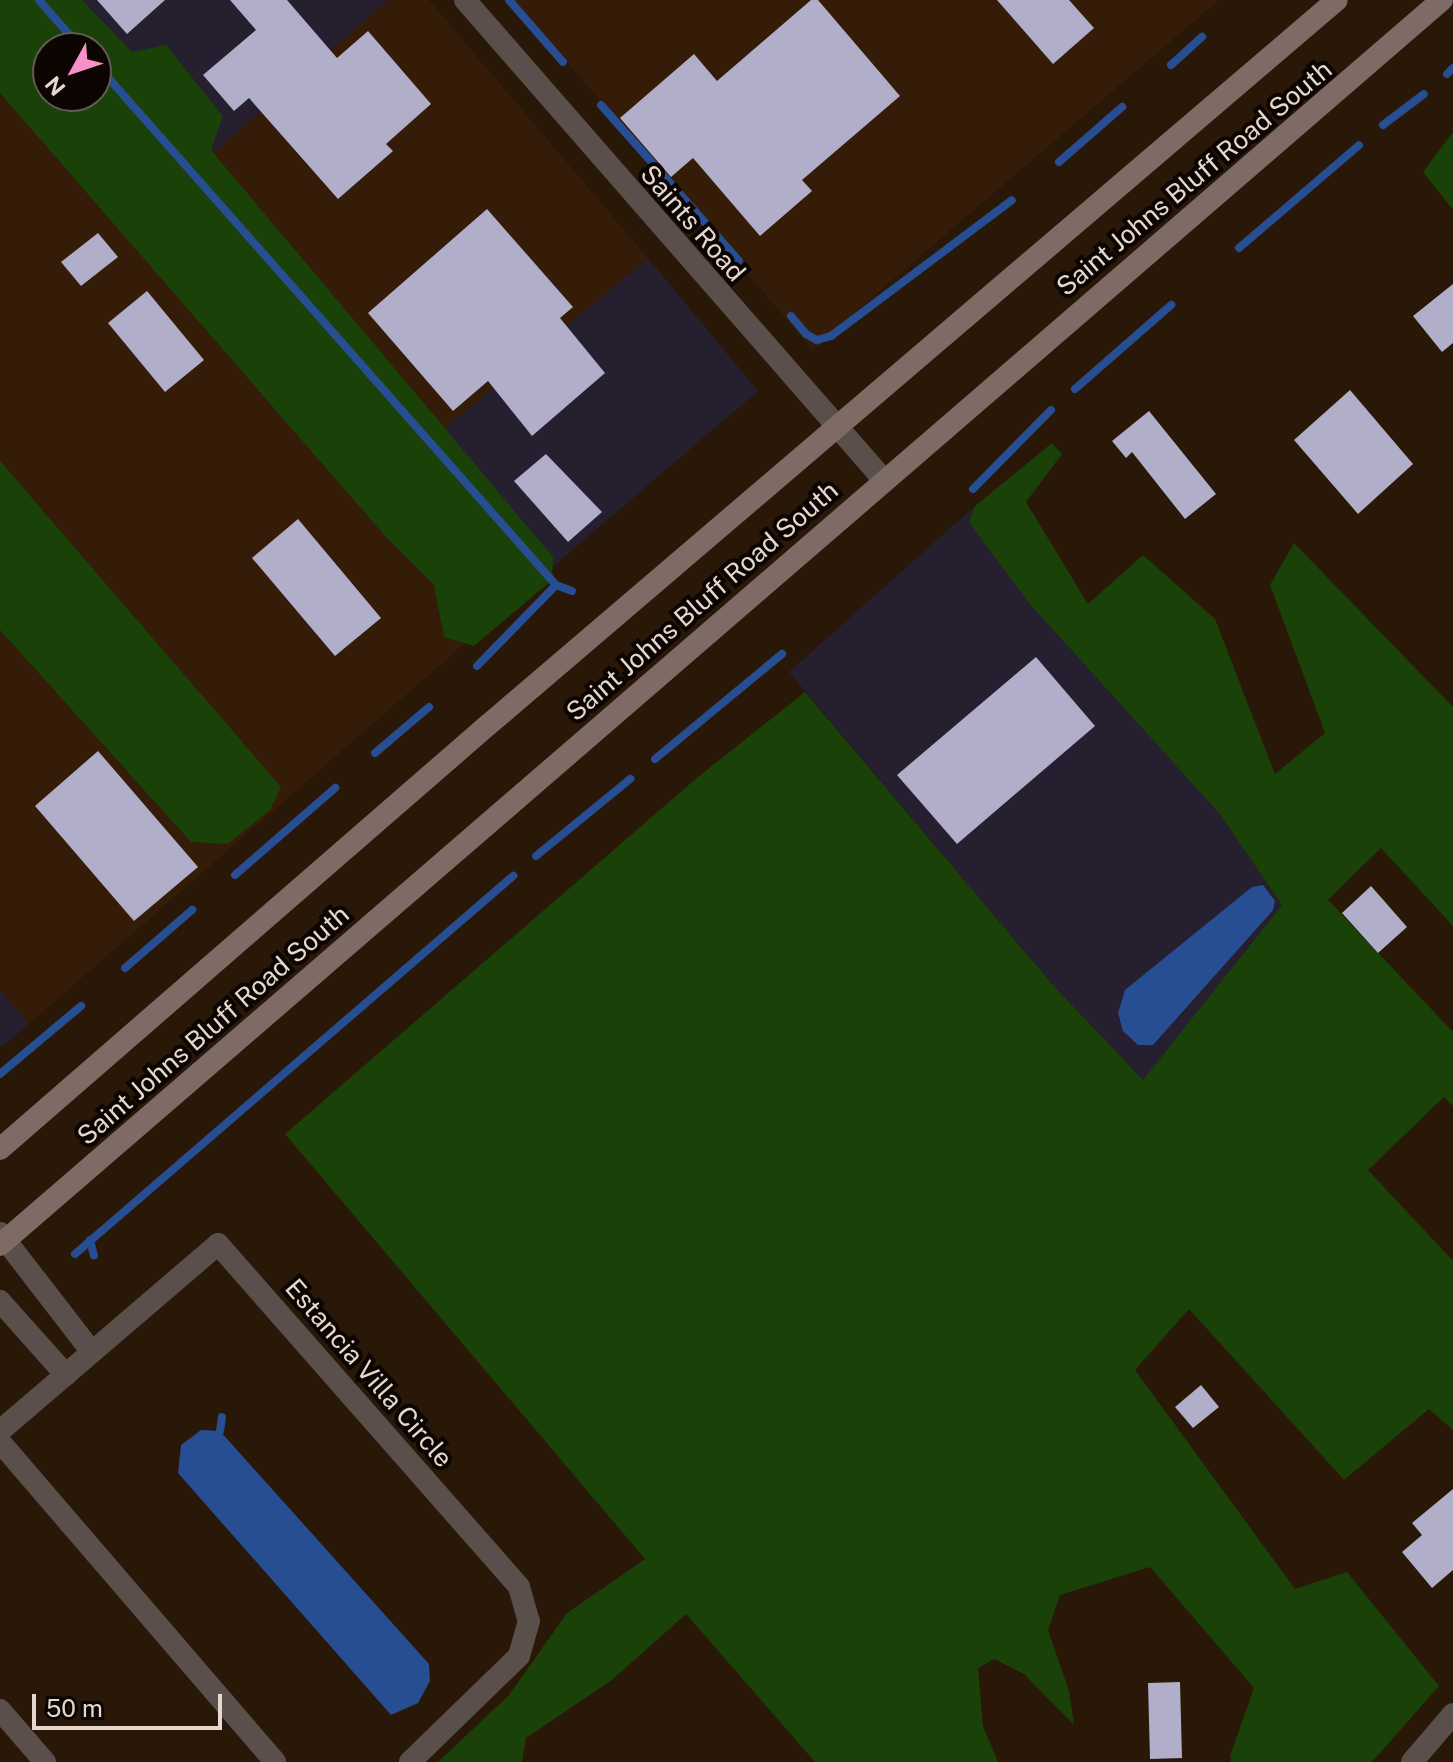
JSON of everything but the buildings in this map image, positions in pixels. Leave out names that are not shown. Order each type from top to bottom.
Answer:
[{"type":"main road","name":"Saint Johns Bluff Road South","points":[[0,1149],[1337,0]]},
{"type":"main road","name":"Saint Johns Bluff Road South","points":[[2,1239],[424,881],[883,479],[1442,0]]},
{"type":"street","name":"Saints Road","points":[[465,0],[883,479]]},
{"type":"street","points":[[2,1239],[92,1352]]},
{"type":"street","name":"Estancia Villa Circle","points":[[0,1431],[218,1244],[519,1587],[529,1621],[519,1656],[410,1762]]},
{"type":"street","points":[[0,1301],[66,1375]]},
{"type":"street","points":[[0,1442],[275,1762]]},
{"type":"street","points":[[0,1710],[45,1762]]},
{"type":"street","points":[[1412,1762],[1453,1714]]},
{"type":"shaded area","points":[[0,0],[61,0],[88,32],[32,32],[32,112],[112,112],[112,61],[200,165],[388,0],[429,0],[648,258],[437,435],[549,570],[29,1024],[0,990]]},
{"type":"shaded area","points":[[61,0],[388,0],[200,165],[112,61],[112,32],[88,32]]},
{"type":"shaded area","points":[[514,0],[1219,0],[812,349]]},
{"type":"shaded area","points":[[648,258],[758,391],[549,570],[437,435]]},
{"type":"shaded area","points":[[975,506],[969,522],[1219,813],[1282,905],[1143,1080],[1052,984],[789,672]]},
{"type":"shaded area","points":[[0,990],[29,1024],[0,1048]]},
{"type":"green space","points":[[0,0],[82,0],[132,52],[166,45],[223,116],[211,150],[553,557],[552,580],[474,646],[444,637],[434,585],[386,537],[0,93]]},
{"type":"green space","points":[[1453,132],[1453,210],[1423,172]]},
{"type":"green space","points":[[1052,443],[1062,454],[1026,502],[1088,604],[1143,555],[1215,619],[1275,774],[1325,733],[1270,585],[1294,543],[1453,707],[1453,926],[1381,848],[1328,900],[1453,1032],[1453,1106],[1444,1097],[1368,1170],[1453,1261],[1453,1430],[1429,1409],[1344,1480],[1189,1309],[1135,1370],[1295,1589],[1347,1572],[1439,1686],[1372,1762],[1231,1762],[1230,1756],[1254,1688],[1150,1567],[1060,1595],[1048,1630],[1069,1691],[1074,1725],[1024,1674],[994,1659],[978,1668],[983,1726],[998,1762],[815,1762],[686,1614],[612,1680],[526,1738],[522,1762],[438,1762],[509,1695],[567,1613],[645,1559],[285,1134],[698,777],[805,692],[1052,984],[1143,1080],[1282,905],[1219,813],[1029,603],[969,522],[975,506]]},
{"type":"green space","points":[[0,461],[281,787],[270,810],[228,844],[191,842],[0,630]]},
{"type":"water","points":[[1263,885],[1275,901],[1273,910],[1153,1045],[1138,1045],[1123,1031],[1118,1013],[1125,990],[1252,887]]},
{"type":"water","points":[[201,1430],[220,1431],[429,1664],[430,1681],[418,1703],[391,1715],[178,1473],[181,1445]]},
{"type":"waterway","points":[[39,0],[67,32]]},
{"type":"waterway","points":[[509,0],[563,62]]},
{"type":"waterway","points":[[1171,65],[1202,37]]},
{"type":"waterway","points":[[1447,74],[1453,68]]},
{"type":"waterway","points":[[112,82],[556,585]]},
{"type":"waterway","points":[[1383,125],[1424,94]]},
{"type":"waterway","points":[[601,105],[739,261]]},
{"type":"waterway","points":[[1059,162],[1122,107]]},
{"type":"waterway","points":[[1239,248],[1359,145]]},
{"type":"waterway","points":[[791,316],[806,334],[817,340],[831,336],[1012,200]]},
{"type":"waterway","points":[[1075,389],[1171,305]]},
{"type":"waterway","points":[[973,489],[1051,410]]},
{"type":"waterway","points":[[477,666],[556,585],[572,591]]},
{"type":"waterway","points":[[655,759],[782,654]]},
{"type":"waterway","points":[[375,753],[429,707]]},
{"type":"waterway","points":[[536,856],[630,779]]},
{"type":"waterway","points":[[235,875],[335,788]]},
{"type":"waterway","points":[[75,1254],[513,876]]},
{"type":"waterway","points":[[125,968],[192,910]]},
{"type":"waterway","points":[[0,1074],[81,1006]]},
{"type":"waterway","points":[[90,1240],[94,1256]]},
{"type":"waterway","points":[[220,1431],[222,1417]]}]
